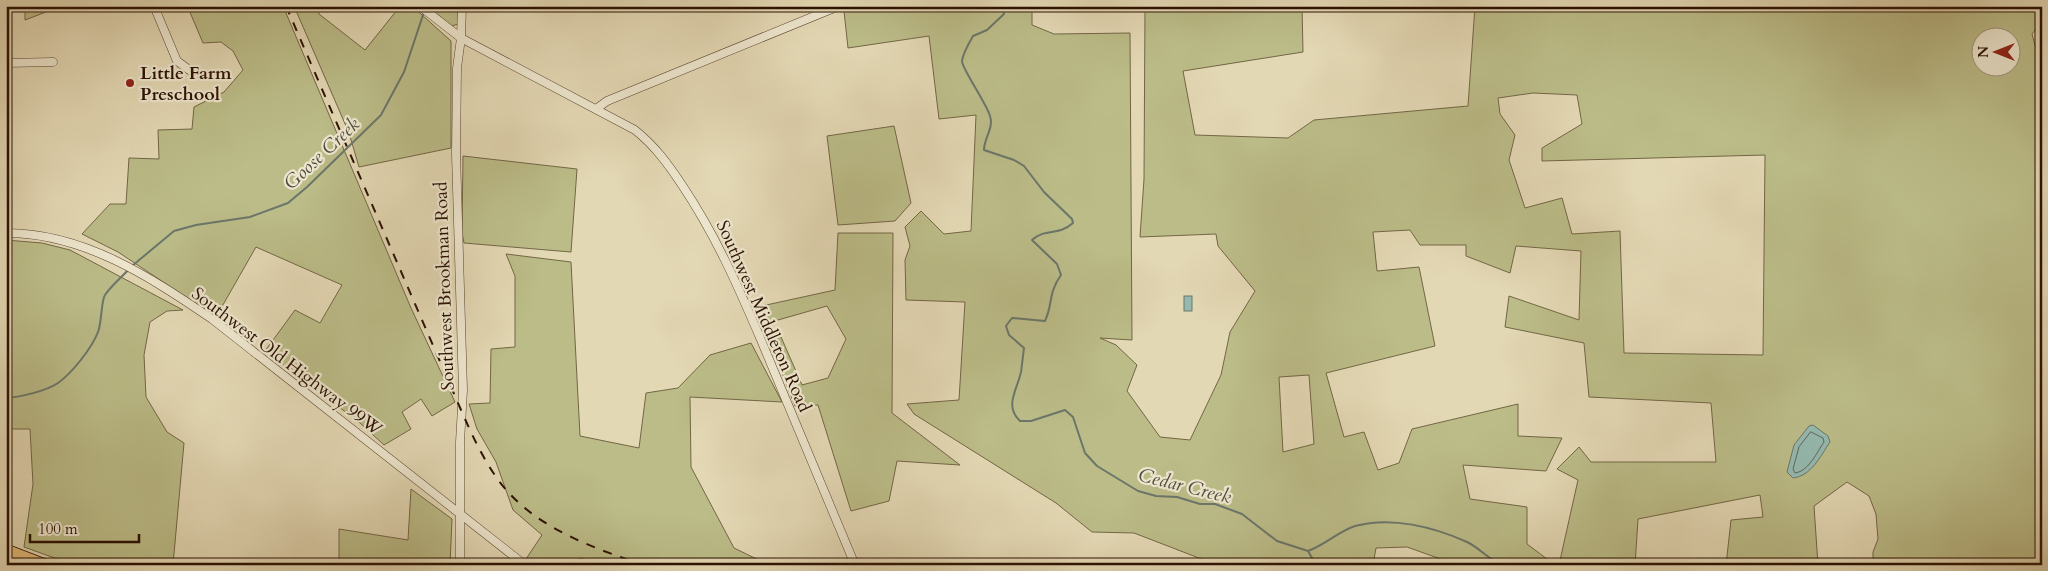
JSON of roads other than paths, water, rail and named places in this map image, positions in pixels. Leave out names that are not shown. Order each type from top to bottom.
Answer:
[{"type":"highway","points":[[6,550],[45,565]]},
{"type":"street","points":[[154,6],[177,61],[195,74]]},
{"type":"street","name":"Southwest Middleton Road","points":[[420,6],[462,38],[636,130],[651,142],[713,235],[726,261],[782,389],[855,565]]},
{"type":"street","name":"Southwest Brookman Road","points":[[460,565],[460,442],[463,390],[456,154],[457,68],[462,38],[462,6]]},
{"type":"street","points":[[596,109],[607,101],[839,6]]},
{"type":"street","points":[[6,63],[53,62]]},
{"type":"street","name":"Southwest Old Highway 99W","points":[[6,233],[48,236],[84,246],[105,255],[178,297],[220,325],[525,565]]},
{"type":"water","points":[[1184,296],[1192,296],[1192,311],[1184,311]]},
{"type":"water","points":[[1813,425],[1828,436],[1830,442],[1810,470],[1793,478],[1787,472],[1794,445],[1809,426]]},
{"type":"waterway","name":"Cedar Creek","points":[[1003,6],[1004,14],[987,30],[973,36],[962,61],[991,120],[984,150],[1014,160],[1024,166],[1044,192],[1072,219],[1073,223],[1062,230],[1042,234],[1032,240],[1057,264],[1061,275],[1054,287],[1045,321],[1012,318],[1006,326],[1009,335],[1024,348],[1021,372],[1012,404],[1015,415],[1020,421],[1031,421],[1065,410],[1073,417],[1085,453],[1097,466],[1138,491],[1156,496],[1177,497],[1200,504],[1215,504],[1242,514],[1277,541],[1308,551],[1316,565]]},
{"type":"waterway","name":"Goose Creek","points":[[132,266],[174,231],[196,225],[250,217],[288,203],[307,187],[381,115],[404,72],[424,12]]},
{"type":"waterway","name":"Goose Creek","points":[[6,398],[47,389],[58,383],[69,373],[81,360],[95,338],[99,328],[105,295],[129,269]]},
{"type":"waterway","points":[[1308,551],[1355,526],[1383,522],[1398,523],[1427,528],[1454,537],[1472,545],[1502,565]]},
{"type":"railway","points":[[286,6],[465,419],[493,473],[513,497],[546,523],[584,543],[643,565]]},
{"type":"place","name":"Little Farm Preschool","points":[[130,83]]}]
